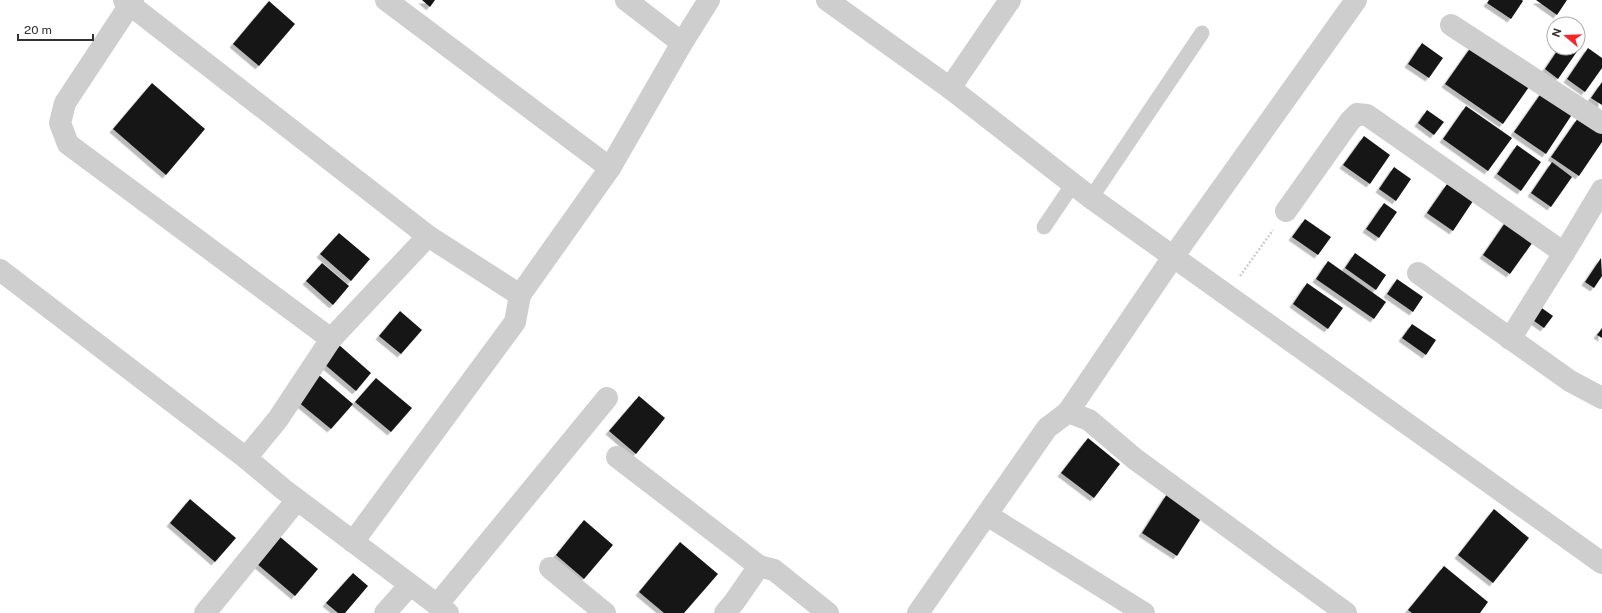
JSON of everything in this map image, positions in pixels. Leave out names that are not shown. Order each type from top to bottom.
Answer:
[{"type":"street","points":[[386,0],[610,168]]},
{"type":"street","points":[[626,0],[682,43]]},
{"type":"street","points":[[353,542],[515,322],[520,295],[610,168],[682,43],[709,0]]},
{"type":"street","points":[[827,0],[950,88],[1091,198],[1602,563]]},
{"type":"street","points":[[950,88],[1010,0]]},
{"type":"street","points":[[918,613],[1047,428],[1068,412],[1173,257],[1356,0]]},
{"type":"street","points":[[332,339],[68,144],[60,123],[65,103],[129,1],[428,236],[520,295]]},
{"type":"street","points":[[1451,25],[1602,123]]},
{"type":"street","points":[[1286,211],[1350,121],[1357,114],[1367,114],[1564,253]]},
{"type":"street","points":[[1510,338],[1602,190]]},
{"type":"street","points":[[246,458],[278,419],[332,339],[428,236]]},
{"type":"street","points":[[0,270],[246,458],[297,500],[442,609],[607,398]]},
{"type":"street","points":[[1418,273],[1570,381],[1602,398]]},
{"type":"street","points":[[1068,412],[1089,420],[1135,458],[1346,613]]},
{"type":"street","points":[[617,457],[759,566],[774,570],[828,613]]},
{"type":"street","points":[[205,613],[297,500]]},
{"type":"street","points":[[987,515],[1144,613]]},
{"type":"street","points":[[725,613],[736,601],[759,566]]},
{"type":"street","points":[[550,568],[605,613]]},
{"type":"street","points":[[385,613],[410,585]]},
{"type":"lane","points":[[1091,198],[1202,33]]},
{"type":"lane","points":[[1044,227],[1073,184]]},
{"type":"path","points":[[1227,295],[1286,211]]},
{"type":"building","points":[[422,0],[435,0],[430,7]]},
{"type":"building","points":[[1489,0],[1523,1],[1511,19],[1487,3]]},
{"type":"building","points":[[1536,0],[1567,0],[1557,15]]},
{"type":"building","points":[[269,1],[295,24],[259,66],[233,44]]},
{"type":"building","points":[[1422,43],[1443,58],[1429,78],[1408,64]]},
{"type":"building","points":[[1471,47],[1529,87],[1503,124],[1445,84]]},
{"type":"building","points":[[1588,48],[1602,58],[1602,68],[1585,92],[1567,79],[1583,56],[1586,56],[1586,51]]},
{"type":"building","points":[[1554,56],[1574,56],[1558,79],[1545,69]]},
{"type":"building","points":[[1602,82],[1602,105],[1591,98]]},
{"type":"building","points":[[152,83],[205,129],[166,175],[113,129]]},
{"type":"building","points":[[1542,92],[1573,113],[1546,154],[1514,132]]},
{"type":"building","points":[[1466,106],[1512,138],[1488,171],[1443,139]]},
{"type":"building","points":[[1427,110],[1444,122],[1434,135],[1418,123]]},
{"type":"building","points":[[1578,118],[1602,134],[1602,142],[1579,176],[1551,157]]},
{"type":"building","points":[[1364,136],[1390,155],[1370,184],[1343,165]]},
{"type":"building","points":[[1517,145],[1541,162],[1521,191],[1497,174]]},
{"type":"building","points":[[1552,162],[1572,177],[1551,207],[1531,193]]},
{"type":"building","points":[[1394,167],[1411,179],[1396,201],[1379,189]]},
{"type":"building","points":[[1447,184],[1473,201],[1453,231],[1427,213]]},
{"type":"building","points":[[1384,203],[1397,212],[1379,238],[1366,229]]},
{"type":"building","points":[[1305,219],[1331,237],[1318,255],[1292,237]]},
{"type":"building","points":[[1507,220],[1535,239],[1510,274],[1483,255]]},
{"type":"building","points":[[339,233],[370,259],[351,281],[320,254]]},
{"type":"building","points":[[1355,253],[1386,275],[1376,290],[1345,268]]},
{"type":"building","points":[[1601,258],[1602,276],[1594,288],[1585,282]]},
{"type":"building","points":[[1328,261],[1386,302],[1374,319],[1316,279]]},
{"type":"building","points":[[322,263],[349,286],[333,305],[306,281]]},
{"type":"building","points":[[1397,279],[1423,297],[1413,312],[1387,294]]},
{"type":"building","points":[[1307,283],[1343,308],[1328,329],[1293,304]]},
{"type":"building","points":[[1539,306],[1553,316],[1544,328],[1530,318]]},
{"type":"building","points":[[400,311],[422,330],[401,354],[379,336]]},
{"type":"building","points":[[1412,324],[1436,340],[1426,355],[1402,338]]},
{"type":"building","points":[[1602,328],[1602,338],[1597,335]]},
{"type":"building","points":[[338,344],[371,373],[356,391],[323,363]]},
{"type":"building","points":[[319,375],[353,404],[331,429],[297,401]]},
{"type":"building","points":[[376,378],[412,408],[391,432],[355,402]]},
{"type":"building","points":[[639,396],[665,418],[636,454],[609,431]]},
{"type":"building","points":[[1088,438],[1120,464],[1094,498],[1061,473]]},
{"type":"building","points":[[1167,494],[1202,517],[1177,556],[1142,533]]},
{"type":"building","points":[[190,499],[236,538],[215,562],[170,523]]},
{"type":"building","points":[[1494,509],[1529,538],[1493,583],[1458,555]]},
{"type":"building","points":[[584,520],[613,545],[584,579],[556,555]]},
{"type":"building","points":[[279,536],[318,569],[295,596],[256,563]]},
{"type":"building","points":[[680,542],[718,574],[684,613],[664,613],[639,592]]},
{"type":"building","points":[[1444,566],[1488,602],[1480,613],[1412,613],[1408,610]]},
{"type":"building","points":[[353,573],[368,586],[345,613],[338,613],[326,603]]}]
